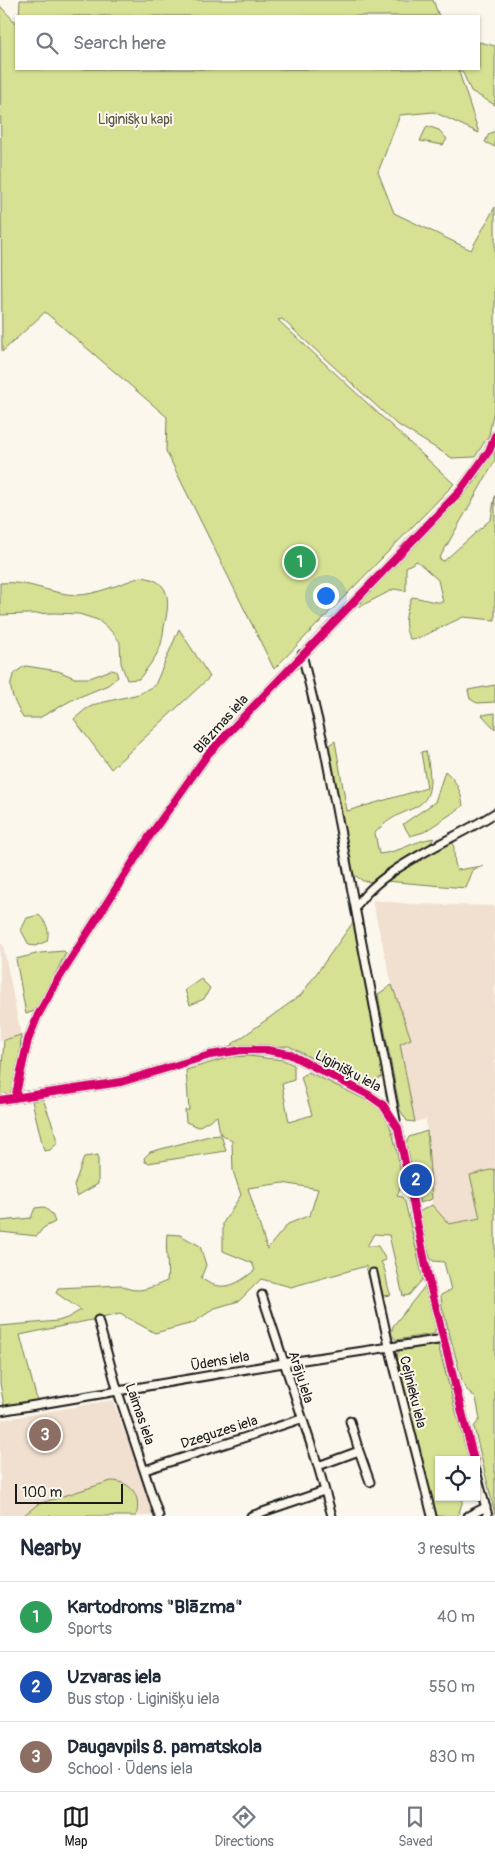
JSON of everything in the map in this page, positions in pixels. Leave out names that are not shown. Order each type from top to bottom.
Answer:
[{"type":"street","name":"Blāzmas iela","points":[[15,1098],[28,1040],[38,1015],[57,981],[149,837],[208,754],[460,491],[489,451],[495,436]]},
{"type":"street","points":[[302,654],[323,741],[398,1128]]},
{"type":"street","points":[[356,907],[365,892],[420,855],[495,813]]},
{"type":"street","name":"Liginišķu iela","points":[[0,1100],[121,1082],[210,1054],[242,1050],[267,1050],[289,1054],[369,1095],[384,1105],[398,1128],[426,1269],[473,1456]]},
{"type":"street","name":"Ceļinieku iela","points":[[373,1273],[389,1346],[432,1516]]},
{"type":"street","name":"Arāju iela","points":[[262,1295],[301,1419],[318,1466],[332,1516]]},
{"type":"street","name":"Laimas iela","points":[[98,1320],[118,1392],[159,1516]]},
{"type":"street","name":"Ūdens iela","points":[[0,1411],[283,1363],[444,1339]]},
{"type":"street","name":"Dzeguzes iela","points":[[145,1470],[301,1419]]},
{"type":"street","points":[[350,1421],[370,1482]]},
{"type":"street","points":[[318,1466],[359,1451]]},
{"type":"street","points":[[480,1485],[488,1516]]},
{"type":"street","points":[[251,1516],[324,1491]]},
{"type":"street","points":[[468,1516],[486,1507]]},
{"type":"shaded area","points":[[372,900],[411,904],[495,906],[495,1169],[470,1176],[480,1218],[449,1224],[432,1205],[426,1119],[415,1122],[400,1044],[411,1039],[392,985]]},
{"type":"shaded area","points":[[0,944],[3,944],[21,1035],[0,1041]]},
{"type":"shaded area","points":[[113,1400],[155,1516],[0,1516],[0,1420]]},
{"type":"green space","points":[[20,0],[433,0],[439,15],[19,15]]},
{"type":"green space","name":"Liginišķu kapi","points":[[0,6],[15,22],[15,70],[458,70],[479,133],[434,112],[400,115],[378,172],[394,213],[471,250],[495,207],[495,404],[489,435],[475,457],[452,458],[395,423],[282,319],[278,320],[454,484],[274,669],[166,451],[167,417],[45,312],[2,352]]},
{"type":"green space","points":[[480,42],[495,46],[495,105],[471,91],[463,73],[459,70],[480,70]]},
{"type":"green space","points":[[427,126],[439,130],[447,139],[443,145],[420,141]]},
{"type":"green space","points":[[495,131],[495,147],[485,142],[489,134]]},
{"type":"green space","points":[[495,441],[495,461],[439,559],[444,561],[491,519],[495,495],[495,620],[463,617],[419,638],[410,639],[406,629],[406,618],[412,597],[443,602],[438,580],[417,561],[406,567],[406,591],[394,589],[359,607],[365,596],[475,482]]},
{"type":"green space","points":[[141,577],[159,583],[168,601],[160,647],[139,679],[127,680],[121,663],[120,642],[98,620],[79,614],[0,615],[0,583],[20,583],[67,594],[83,595]]},
{"type":"green space","points":[[179,629],[210,677],[111,769],[74,719],[86,709],[96,704],[139,694],[155,685]]},
{"type":"green space","points":[[26,666],[58,671],[75,678],[90,678],[111,670],[116,671],[118,677],[108,685],[72,700],[39,718],[23,718],[13,696],[11,682],[13,676]]},
{"type":"green space","points":[[495,685],[495,702],[477,703],[470,699],[468,690]]},
{"type":"green space","points":[[495,713],[495,729],[482,715]]},
{"type":"green space","points":[[335,741],[347,811],[427,788],[421,752],[426,751],[430,774],[429,789],[425,799],[418,806],[387,822],[375,833],[379,854],[434,838],[429,845],[374,882],[363,881],[353,874],[327,746]]},
{"type":"green space","points":[[445,771],[457,786],[463,806],[424,832],[410,836],[403,824],[435,802]]},
{"type":"green space","points":[[453,841],[457,870],[483,866],[473,870],[466,888],[386,881],[436,848]]},
{"type":"green space","points":[[39,915],[47,927],[47,941],[35,946],[29,945],[21,930],[27,918]]},
{"type":"green space","points":[[354,921],[384,1072],[382,1077],[361,1085],[289,1046],[227,1048],[301,995]]},
{"type":"green space","points":[[64,951],[66,953],[37,1010],[26,1014],[16,959],[40,953]]},
{"type":"green space","points":[[201,979],[210,988],[204,999],[190,1005],[185,990]]},
{"type":"green space","points":[[392,985],[411,1039],[400,1044],[415,1122],[407,1121],[400,1110],[380,1006],[378,994]]},
{"type":"green space","points":[[21,1035],[19,1073],[10,1094],[0,1095],[4,1040]]},
{"type":"green space","points":[[248,1056],[283,1060],[294,1065],[294,1080],[282,1084],[289,1122],[312,1115],[301,1077],[308,1072],[377,1105],[392,1131],[403,1182],[397,1196],[402,1197],[405,1202],[423,1279],[409,1295],[403,1296],[389,1235],[374,1234],[367,1246],[378,1246],[386,1260],[381,1262],[385,1270],[391,1295],[374,1297],[366,1266],[291,1287],[261,1279],[239,1301],[215,1308],[193,1323],[155,1333],[120,1314],[20,1335],[37,1400],[4,1406],[0,1383],[0,1326],[58,1321],[81,1310],[56,1293],[58,1288],[121,1285],[132,1290],[138,1290],[167,1281],[167,1234],[180,1235],[200,1246],[206,1265],[201,1278],[209,1283],[223,1286],[230,1285],[255,1270],[252,1263],[223,1251],[223,1223],[241,1195],[233,1171],[232,1141],[220,1133],[217,1116],[198,1127],[186,1122],[185,1110],[189,1110],[186,1070],[230,1057]],"holes":[[[283,1183],[318,1189],[310,1215],[288,1224],[267,1249],[248,1188]]]},
{"type":"green space","points":[[43,1099],[57,1137],[57,1144],[50,1150],[44,1151],[32,1101]]},
{"type":"green space","points":[[427,1131],[432,1199],[420,1203],[406,1143],[409,1137]]},
{"type":"green space","points":[[221,1135],[226,1151],[145,1162],[144,1158],[150,1152],[209,1136]]},
{"type":"green space","points":[[98,1155],[98,1184],[77,1196],[74,1186],[84,1157]]},
{"type":"green space","points":[[495,1169],[495,1514],[474,1427],[480,1419],[476,1398],[466,1389],[462,1380],[442,1306],[441,1295],[451,1290],[444,1262],[433,1261],[430,1257],[417,1213],[432,1205],[449,1224],[480,1218],[470,1175]]},
{"type":"green space","points":[[44,1207],[52,1214],[55,1222],[43,1228],[37,1236],[0,1232],[0,1221],[31,1218],[35,1208]]},
{"type":"green space","points":[[425,1286],[436,1327],[434,1334],[396,1340],[391,1334],[393,1326]]},
{"type":"green space","points":[[438,1345],[468,1456],[435,1456],[435,1501],[463,1501],[458,1516],[436,1516],[397,1357],[399,1349]]},
{"type":"green space","points":[[111,1481],[124,1484],[133,1491],[137,1502],[136,1516],[23,1516],[38,1504]]},
{"type":"cycle path","points":[[15,1098],[28,1040],[38,1015],[57,981],[149,837],[208,754],[460,491],[489,451],[495,436]]},
{"type":"cycle path","points":[[0,1100],[121,1082],[210,1055],[242,1050],[267,1050],[289,1054],[369,1095],[383,1105],[398,1128],[428,1277],[473,1456]]},
{"type":"place","name":"Kartodroms \"Blāzma\"","points":[[300,562]]},
{"type":"place","name":"Uzvaras iela","points":[[416,1180]]},
{"type":"place","name":"Daugavpils 8. pamatskola","points":[[45,1435]]}]
